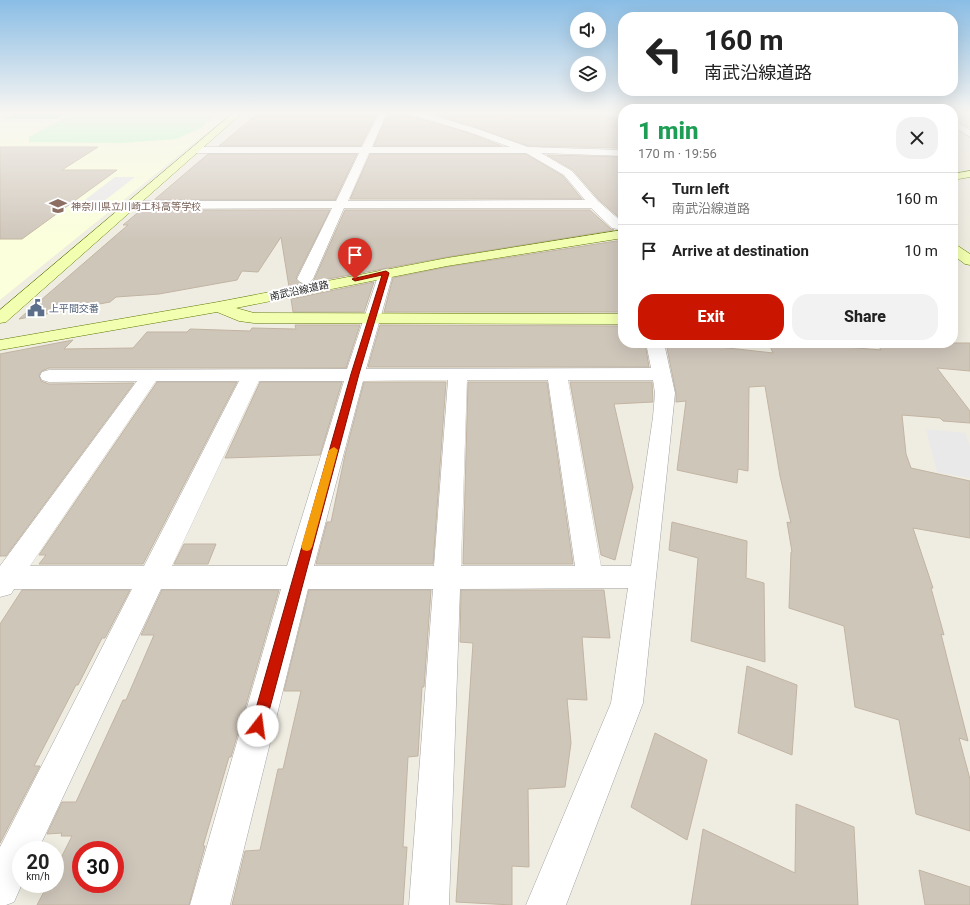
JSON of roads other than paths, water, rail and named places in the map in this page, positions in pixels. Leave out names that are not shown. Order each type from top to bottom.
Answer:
[{"type":"street","points":[[2,326],[132,205],[189,155]]},
{"type":"street","points":[[305,279],[364,155]]},
{"type":"street","points":[[537,155],[568,173],[594,204],[618,225]]},
{"type":"street","points":[[958,167],[970,165]]},
{"type":"street","points":[[958,176],[970,174]]},
{"type":"street","points":[[132,205],[594,204]]},
{"type":"street","name":"南武沿線道路","points":[[29,326],[204,297],[463,250],[618,228]]},
{"type":"street","name":"南武沿線道路","points":[[0,345],[218,307],[618,229]]},
{"type":"street","points":[[958,253],[970,261]]},
{"type":"street","points":[[210,905],[298,578],[355,374],[386,273]]},
{"type":"street","points":[[218,307],[245,317],[254,318],[371,320],[618,319]]},
{"type":"street","points":[[546,905],[627,703],[663,383],[656,348]]},
{"type":"street","points":[[429,905],[458,374]]},
{"type":"street","points":[[49,376],[557,374],[663,383]]},
{"type":"street","points":[[557,374],[590,577]]},
{"type":"street","points":[[2,581],[151,375]]},
{"type":"street","points":[[0,888],[252,375]]},
{"type":"street","points":[[2,581],[152,578],[642,577]]},
{"type":"place","name":"神奈川県立川崎工科高等学校","points":[[58,206]]},
{"type":"place","name":"上平間交番","points":[[36,308]]}]
